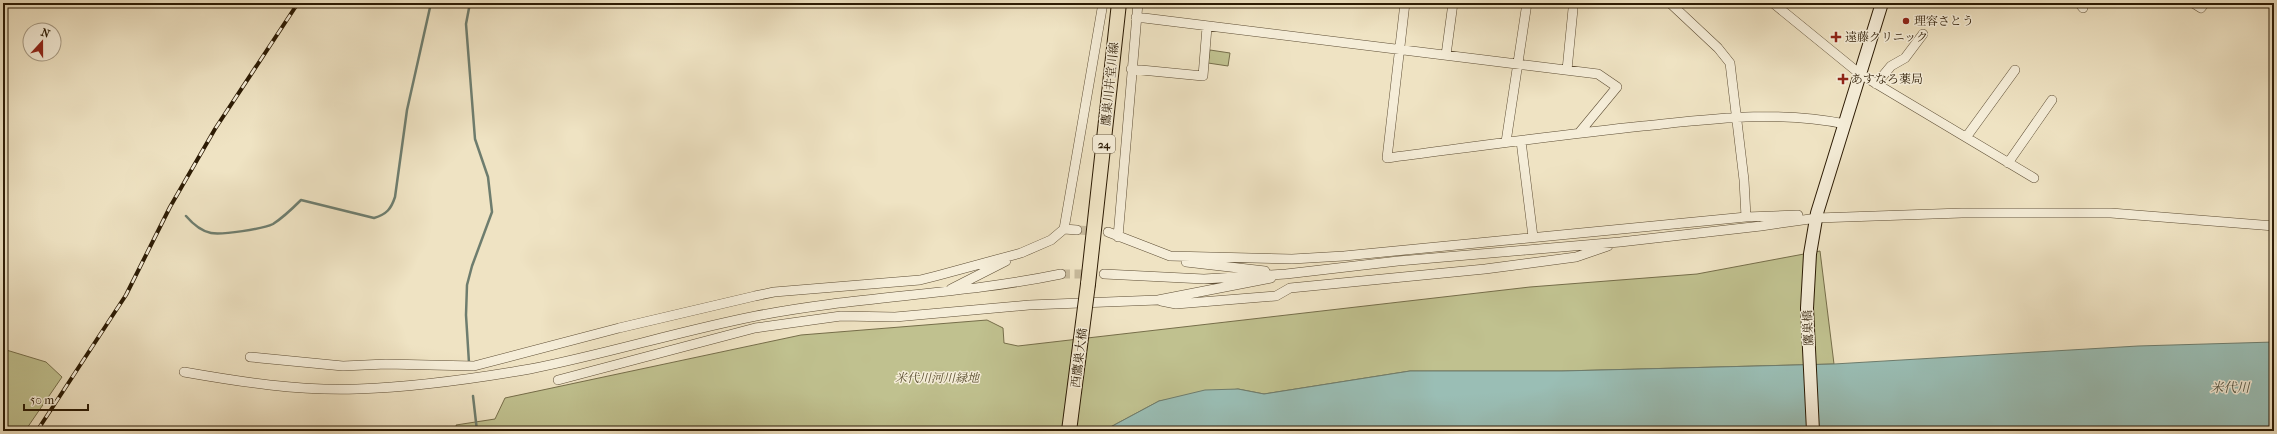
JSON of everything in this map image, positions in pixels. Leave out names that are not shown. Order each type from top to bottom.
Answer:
[{"type":"main road","name":"鷹巣川井堂川線","points":[[1088,284],[1119,3]]},
{"type":"main road","name":"西鷹巣大橋","points":[[1070,431],[1088,284]]},
{"type":"street","points":[[942,293],[1021,253],[1051,240],[1064,229],[1103,3]]},
{"type":"street","points":[[1118,237],[1131,69],[1138,3]]},
{"type":"street","points":[[1405,3],[1387,158],[1580,133],[1736,116],[1812,117],[1845,124]]},
{"type":"street","points":[[1446,56],[1453,3]]},
{"type":"street","points":[[1506,142],[1526,3]]},
{"type":"street","points":[[1670,3],[1718,48],[1730,63],[1746,217]]},
{"type":"street","points":[[1773,3],[1860,74],[1907,104],[1967,136],[2034,178]]},
{"type":"street","name":"鷹巣橋","points":[[1812,431],[1807,308],[1808,282],[1816,219],[1882,3]]},
{"type":"street","points":[[2193,3],[2201,8],[2205,3]]},
{"type":"street","points":[[1567,70],[1573,10]]},
{"type":"street","points":[[1136,17],[1207,27],[1598,74],[1617,87],[1580,133]]},
{"type":"street","points":[[1131,69],[1203,76],[1207,27]]},
{"type":"street","points":[[1876,84],[1891,66],[1905,58],[1923,34]]},
{"type":"street","points":[[1967,136],[2015,70]]},
{"type":"street","points":[[2008,163],[2052,100]]},
{"type":"street","points":[[1521,141],[1533,237]]},
{"type":"street","points":[[1104,274],[1204,279],[1286,274],[1398,261],[1620,242],[1816,219],[1962,213],[2111,213],[2274,226]]},
{"type":"street","points":[[1170,256],[1292,259],[1344,256],[1746,217],[1790,216],[1816,219]]},
{"type":"street","points":[[1064,229],[1077,230]]},
{"type":"street","points":[[1108,232],[1186,262],[1286,274]]},
{"type":"street","points":[[1158,300],[1176,304],[1276,296],[1290,288],[1485,269],[1576,257],[1620,242]]},
{"type":"street","points":[[250,357],[344,366],[386,364],[463,367],[474,366],[619,328],[749,297],[774,292],[920,280],[1021,253]]},
{"type":"street","points":[[184,372],[258,384],[310,389],[399,387],[531,368],[755,316],[813,306],[942,293],[1061,274]]},
{"type":"street","points":[[558,380],[755,328],[841,316],[895,317],[1029,305],[1158,300],[1263,281],[1286,274]]},
{"type":"green space","points":[[1210,50],[1230,53],[1228,66],[1208,63]]},
{"type":"green space","name":"米代川河川緑地","points":[[1820,251],[1834,364],[1562,371],[1410,371],[1264,394],[1238,389],[1159,401],[1103,431],[458,431],[456,425],[495,419],[505,398],[801,335],[987,320],[1003,328],[1004,343],[1018,346],[1530,287],[1697,274]]},
{"type":"green space","points":[[3,349],[46,362],[62,377],[25,431],[3,431]]},
{"type":"water","name":"米代川","points":[[2274,342],[2274,431],[1103,431],[1159,401],[1205,390],[1238,389],[1264,394],[1410,371],[1562,371],[1834,364],[2138,346]]},
{"type":"waterway","points":[[186,216],[200,229],[207,232],[216,233],[252,230],[268,226],[284,216],[301,200],[374,218],[385,213],[392,205],[395,197],[407,110],[431,3]]},
{"type":"waterway","points":[[469,363],[466,315],[467,285],[472,266],[492,212],[488,177],[475,139],[466,24],[470,3]]},
{"type":"waterway","points":[[473,396],[477,431]]},
{"type":"tunnel","points":[[1077,230],[1108,232]]},
{"type":"tunnel","points":[[1061,274],[1104,274]]},
{"type":"railway","points":[[37,431],[126,295],[170,207],[215,129],[298,3]]},
{"type":"place","name":"理容さとう","points":[[1906,21]]},
{"type":"place","name":"遠藤クリニック","points":[[1836,37]]},
{"type":"place","name":"あすなろ薬局","points":[[1843,79]]}]
